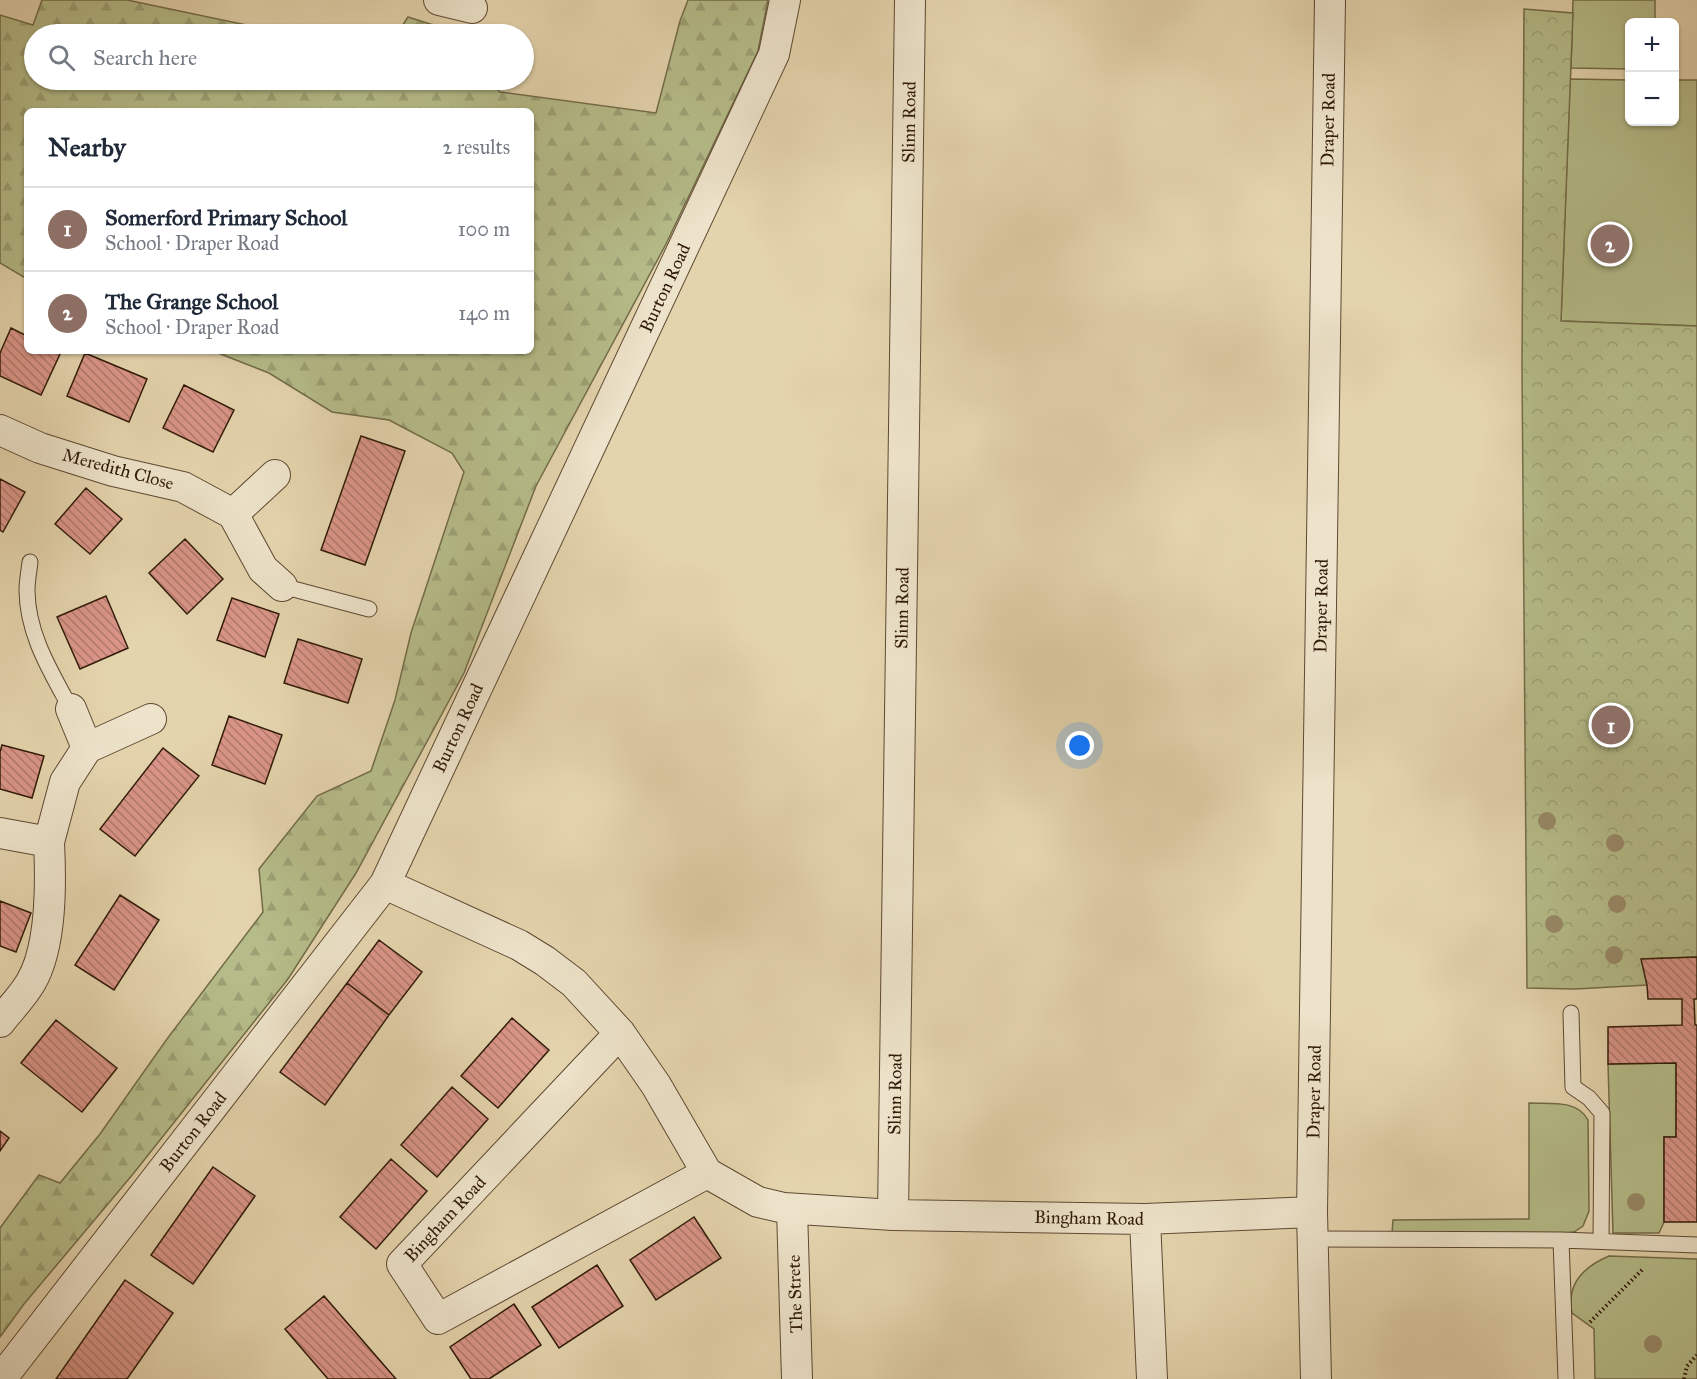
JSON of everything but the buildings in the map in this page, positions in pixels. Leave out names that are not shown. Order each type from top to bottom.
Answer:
[{"type":"street","points":[[439,0],[472,8]]},
{"type":"street","name":"Burton Road","points":[[1,1379],[385,884],[774,54],[785,0]]},
{"type":"street","name":"Slinn Road","points":[[893,1215],[910,0]]},
{"type":"street","name":"Draper Road","points":[[1313,1226],[1329,0]]},
{"type":"street","name":"Meredith Close","points":[[0,430],[40,448],[112,471],[183,487],[233,514]]},
{"type":"street","points":[[275,475],[233,514],[263,568],[282,586]]},
{"type":"street","points":[[71,709],[87,748]]},
{"type":"street","points":[[0,1022],[31,982],[42,956],[51,885],[49,842],[65,782],[87,748],[151,720]]},
{"type":"street","points":[[0,833],[49,842]]},
{"type":"street","points":[[385,884],[519,945],[574,983],[620,1034],[656,1085],[707,1173]]},
{"type":"street","name":"Bingham Road","points":[[620,1034],[402,1264],[438,1319],[707,1173],[758,1202],[792,1209],[893,1215],[1145,1219],[1313,1226]]},
{"type":"street","name":"The Strete","points":[[792,1209],[797,1379]]},
{"type":"street","points":[[1145,1219],[1152,1379]]},
{"type":"street","points":[[1313,1226],[1316,1379]]},
{"type":"lane","points":[[30,562],[27,590],[29,614],[39,648],[71,709]]},
{"type":"lane","points":[[282,586],[369,609]]},
{"type":"lane","points":[[1571,1013],[1573,1087],[1589,1098],[1602,1113],[1601,1240]]},
{"type":"lane","points":[[1313,1226],[1697,1245]]},
{"type":"lane","points":[[1561,1240],[1566,1379]]},
{"type":"path","points":[[1588,1324],[1647,1265],[1648,1244]]},
{"type":"path","points":[[1684,1379],[1687,1366],[1697,1355]]},
{"type":"green space","points":[[42,0],[127,0],[241,24],[33,24]]},
{"type":"green space","points":[[688,0],[768,0],[758,51],[666,244],[536,486],[464,673],[356,873],[288,979],[133,1174],[24,1304],[0,1337],[0,1228],[39,1175],[60,1183],[100,1134],[167,1039],[263,912],[259,869],[317,796],[371,771],[395,700],[411,633],[464,472],[452,453],[389,420],[332,412],[269,373],[221,354],[534,354],[534,108],[24,108],[24,277],[0,263],[0,15],[30,24],[24,24],[24,90],[498,90],[656,113],[680,21]]},
{"type":"green space","points":[[1573,0],[1655,0],[1655,18],[1625,18],[1625,69],[1571,68]]},
{"type":"green space","points":[[1524,9],[1573,13],[1561,321],[1697,326],[1697,957],[1642,959],[1647,985],[1575,989],[1527,988],[1522,367]]},
{"type":"green space","points":[[408,17],[430,24],[403,24]]},
{"type":"green space","points":[[1570,79],[1625,80],[1625,126],[1679,126],[1679,80],[1697,80],[1697,326],[1561,321]]},
{"type":"green space","points":[[1676,1063],[1676,1137],[1664,1137],[1664,1222],[1659,1233],[1613,1233],[1608,1064]]},
{"type":"green space","points":[[1529,1103],[1554,1103],[1570,1106],[1583,1113],[1588,1120],[1589,1211],[1583,1226],[1574,1232],[1564,1233],[1392,1233],[1393,1220],[1529,1219]]},
{"type":"green space","points":[[1609,1256],[1697,1259],[1697,1379],[1595,1379],[1594,1329],[1572,1313],[1572,1293],[1574,1285],[1584,1271]]},
{"type":"place","name":"The Grange School","points":[[1610,244]]},
{"type":"place","name":"Somerford Primary School","points":[[1611,725]]}]
